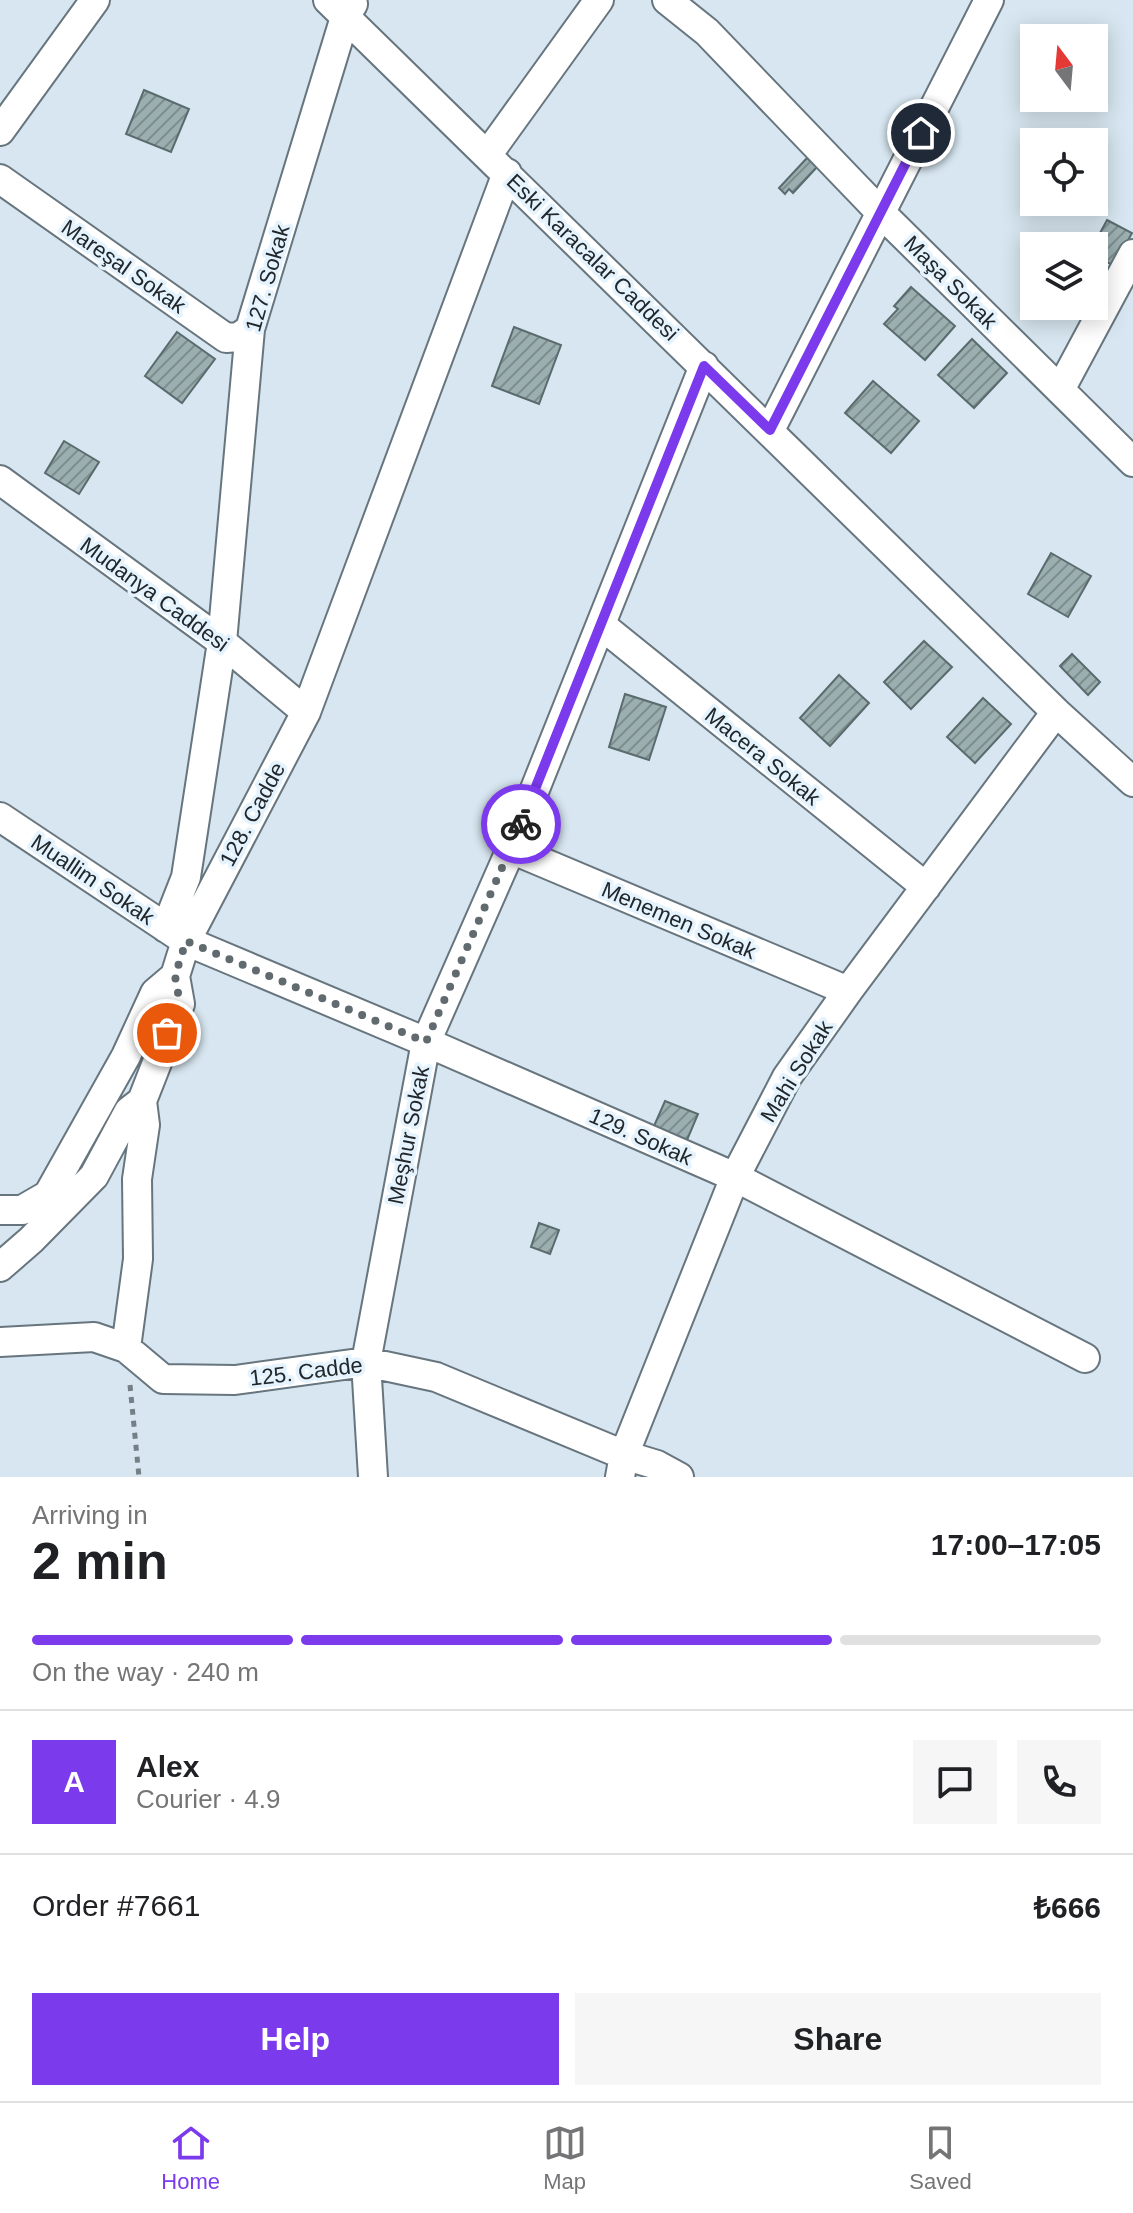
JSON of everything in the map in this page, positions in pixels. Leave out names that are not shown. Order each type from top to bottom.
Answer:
[{"type":"street","points":[[0,131],[95,0]]},
{"type":"street","name":"128. Cadde","points":[[126,1348],[138,1259],[137,1179],[145,1125],[142,1101],[180,1004],[175,976],[176,934],[306,712],[497,163],[599,0]]},
{"type":"street","name":"Maşa Sokak","points":[[667,0],[707,32],[881,213],[1133,462]]},
{"type":"street","points":[[770,430],[989,0]]},
{"type":"street","name":"Eski Karacalar Caddesi","points":[[343,6],[497,163],[1056,712],[1133,782]]},
{"type":"street","name":"127. Sokak","points":[[176,934],[222,642],[250,329],[343,6]]},
{"type":"street","name":"Mareşal Sokak","points":[[0,179],[226,338],[239,337],[250,329]]},
{"type":"street","points":[[1060,390],[1133,254]]},
{"type":"street","name":"Meşhur Sokak","points":[[373,1477],[366,1362],[426,1042],[511,849],[704,366]]},
{"type":"street","name":"Mudanya Caddesi","points":[[0,480],[222,642],[306,712]]},
{"type":"street","name":"Macera Sokak","points":[[601,625],[926,887]]},
{"type":"street","name":"Mahi Sokak","points":[[622,1466],[735,1177],[787,1077],[1056,712]]},
{"type":"street","name":"Muallim Sokak","points":[[0,817],[176,934]]},
{"type":"street","name":"Menemen Sokak","points":[[511,849],[848,991]]},
{"type":"street","name":"129. Sokak","points":[[176,934],[735,1177],[1085,1358]]},
{"type":"street","points":[[0,1210],[22,1210],[48,1195],[126,1056],[155,993],[175,976]]},
{"type":"street","points":[[0,1267],[94,1176],[129,1111],[142,1101]]},
{"type":"street","points":[[0,1342],[94,1337],[126,1348]]},
{"type":"street","name":"125. Cadde","points":[[126,1348],[163,1379],[235,1380],[366,1362],[436,1377],[622,1466],[657,1465],[679,1477]]},
{"type":"path","points":[[126,1348],[139,1477]]},
{"type":"building","points":[[144,90],[189,109],[171,152],[126,134]]},
{"type":"building","points":[[807,158],[817,167],[793,193],[789,189],[785,194],[779,188]]},
{"type":"building","points":[[1107,220],[1132,233],[1114,266],[1108,263],[1108,232],[1101,232]]},
{"type":"building","points":[[911,287],[955,326],[925,360],[884,324],[898,309],[894,306]]},
{"type":"building","points":[[514,327],[561,345],[539,404],[492,386]]},
{"type":"building","points":[[177,332],[215,359],[182,403],[145,376]]},
{"type":"building","points":[[972,339],[1007,373],[974,408],[938,375]]},
{"type":"building","points":[[873,381],[919,421],[891,453],[845,413]]},
{"type":"building","points":[[64,441],[99,462],[79,494],[45,473]]},
{"type":"building","points":[[1051,553],[1091,576],[1068,617],[1028,594]]},
{"type":"building","points":[[924,641],[952,667],[911,709],[884,682]]},
{"type":"building","points":[[1072,654],[1100,682],[1088,695],[1060,666]]},
{"type":"building","points":[[839,675],[869,703],[830,746],[800,718]]},
{"type":"building","points":[[625,694],[666,707],[649,760],[609,747]]},
{"type":"building","points":[[983,698],[1011,724],[975,763],[947,737]]},
{"type":"building","points":[[665,1101],[698,1114],[687,1140],[654,1126]]},
{"type":"building","points":[[539,1223],[559,1230],[550,1254],[531,1247]]},
{"type":"way so far","points":[[167,1033],[180,1004],[175,976],[186,941],[426,1042],[521,824]]},
{"type":"route","points":[[521,824],[704,366],[770,430],[921,133]]}]
